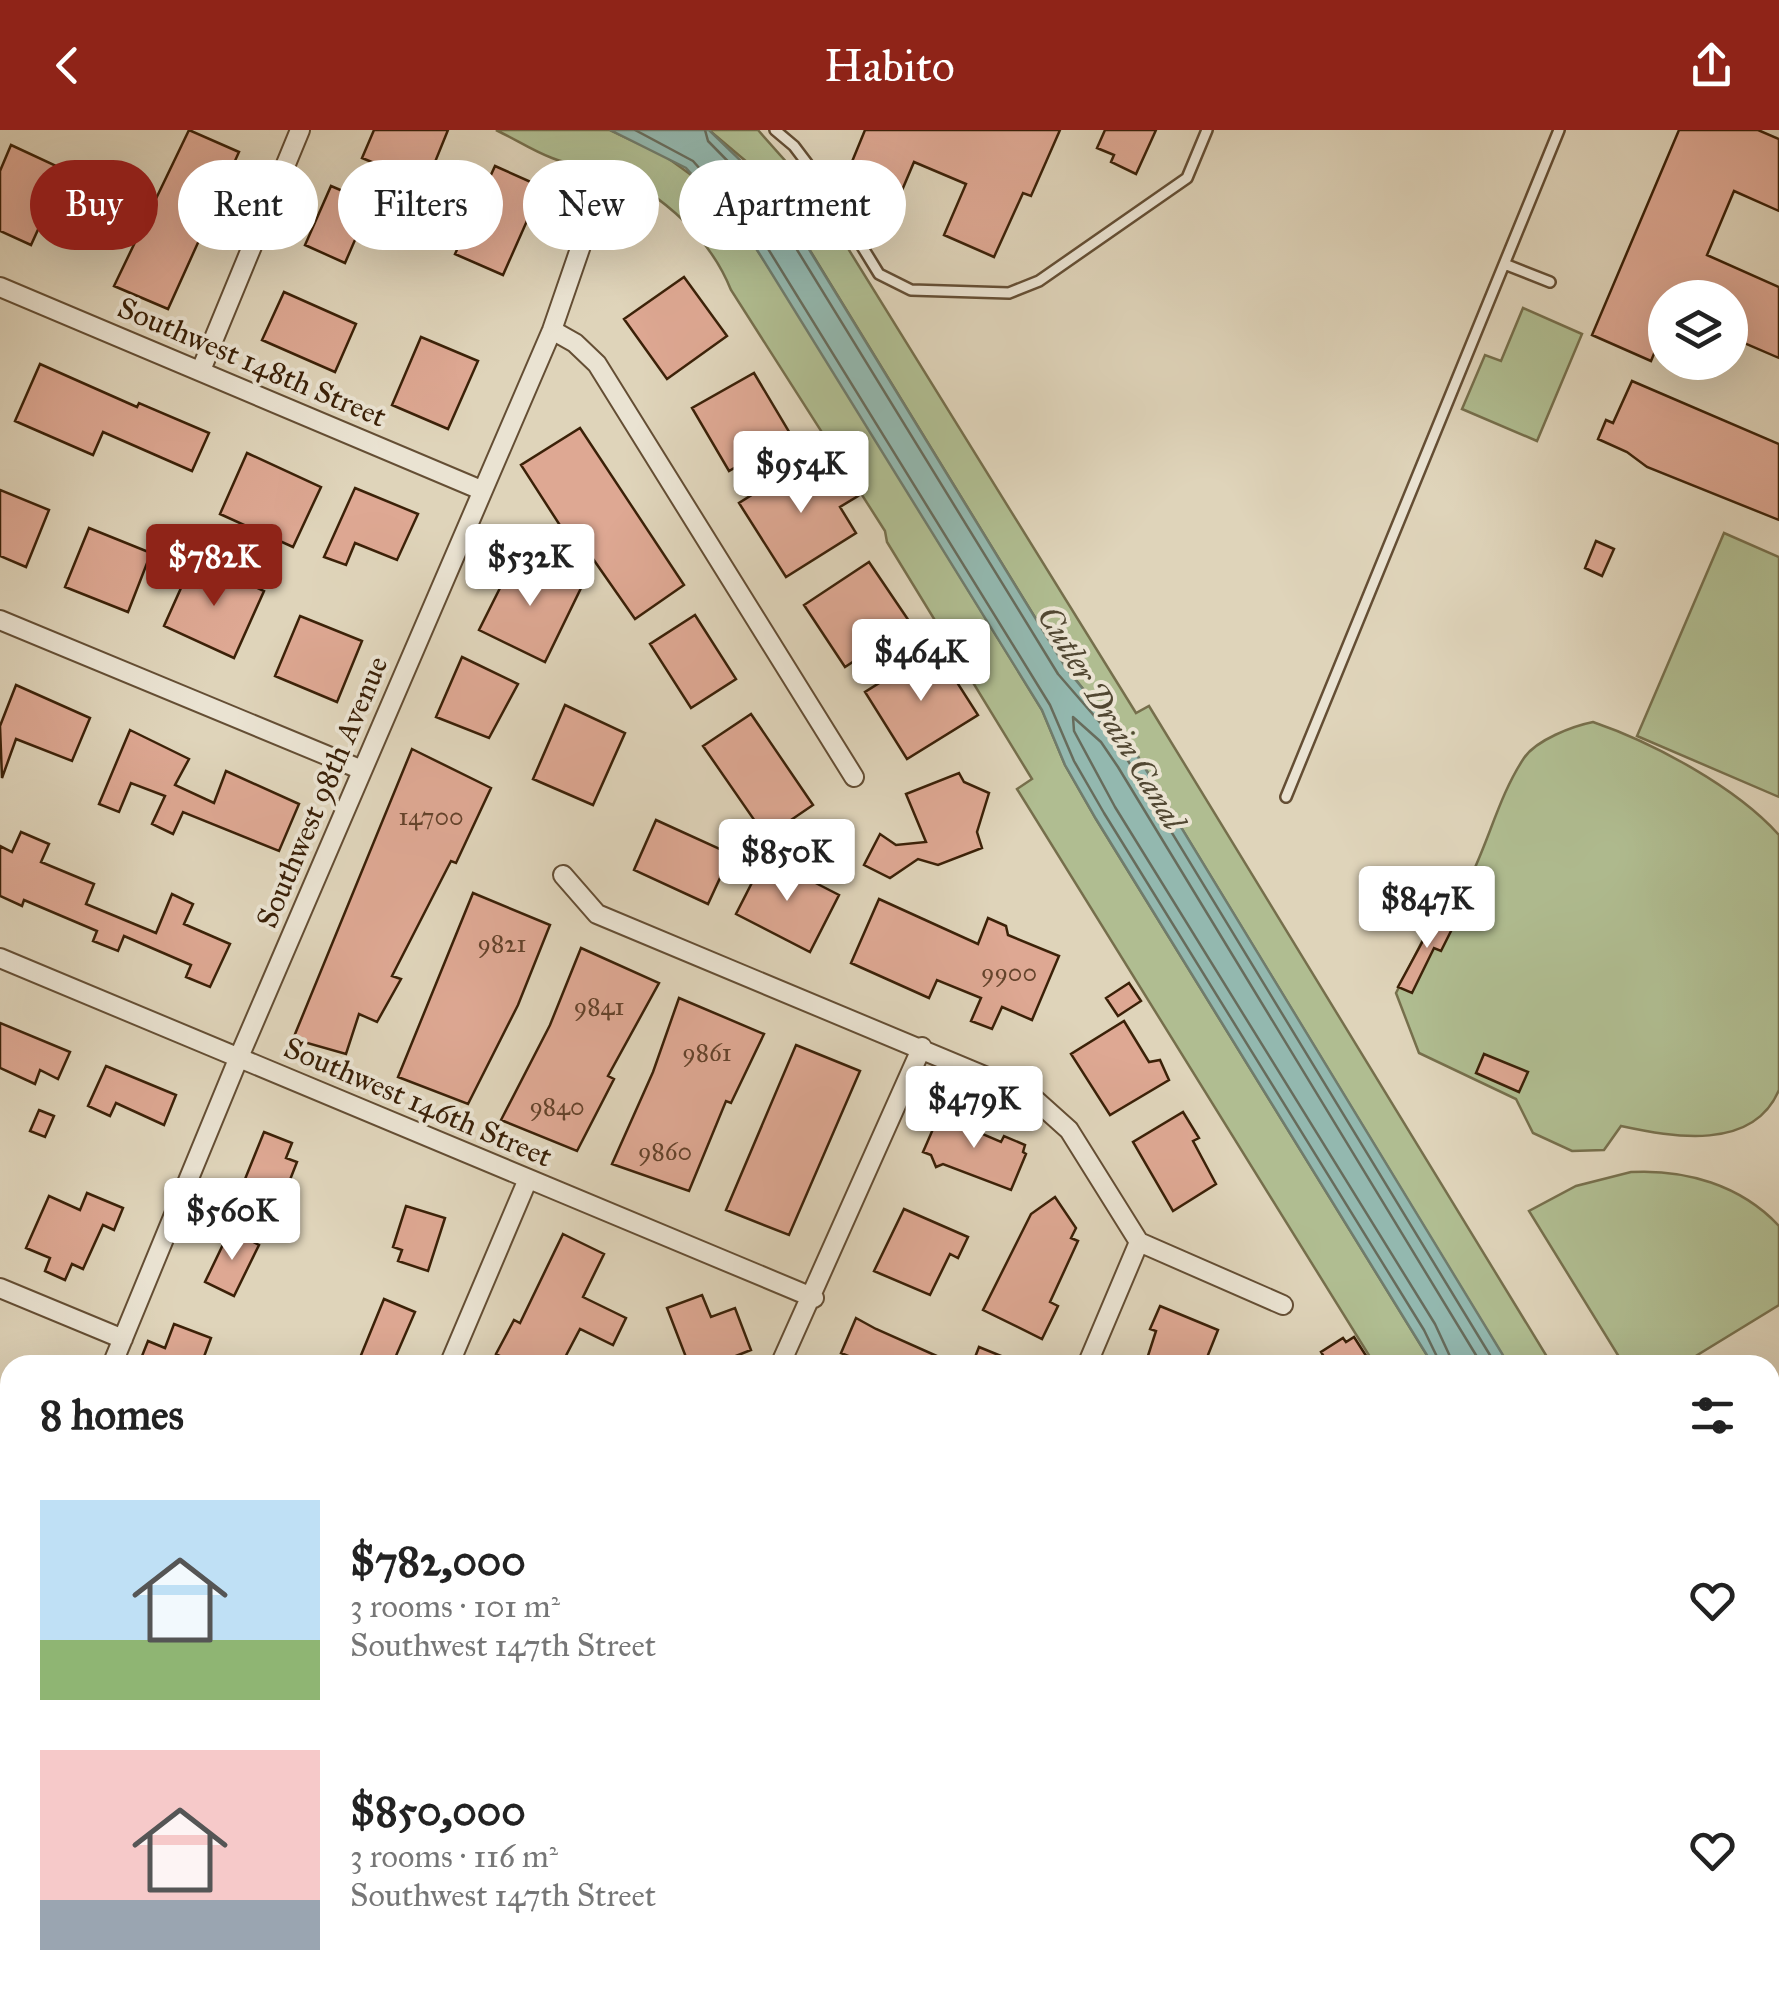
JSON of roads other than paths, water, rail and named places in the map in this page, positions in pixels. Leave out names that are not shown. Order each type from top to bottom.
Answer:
[{"type":"street","points":[[201,370],[300,130]]},
{"type":"street","name":"Southwest 98th Avenue","points":[[116,1355],[238,1057],[552,330],[580,250]]},
{"type":"street","name":"Southwest 148th Street","points":[[0,287],[481,490]]},
{"type":"street","points":[[552,330],[575,343],[597,364],[854,777]]},
{"type":"street","points":[[0,620],[362,770]]},
{"type":"street","points":[[563,875],[598,914],[1018,1088],[1050,1109],[1069,1130],[1139,1242],[1283,1306]]},
{"type":"street","name":"Southwest 146th Street","points":[[0,958],[814,1298]]},
{"type":"street","points":[[785,1355],[814,1298],[922,1047]]},
{"type":"street","points":[[452,1355],[528,1179]]},
{"type":"street","points":[[1091,1355],[1139,1242]]},
{"type":"street","points":[[0,1288],[123,1339]]},
{"type":"lane","points":[[775,130],[794,146],[828,192],[880,274],[911,290],[1009,294],[1039,281],[1187,178],[1206,130]]},
{"type":"lane","points":[[1286,797],[1559,130]]},
{"type":"lane","points":[[1507,264],[1550,282]]},
{"type":"water","points":[[610,130],[709,130],[740,160],[679,160],[679,164]]},
{"type":"water","points":[[757,250],[809,250],[1066,668],[1137,755],[1503,1355],[1427,1355],[1096,819],[1065,765],[1042,710]]},
{"type":"water label","name":"Cutler Drain Canal","points":[[1111,718]]}]
